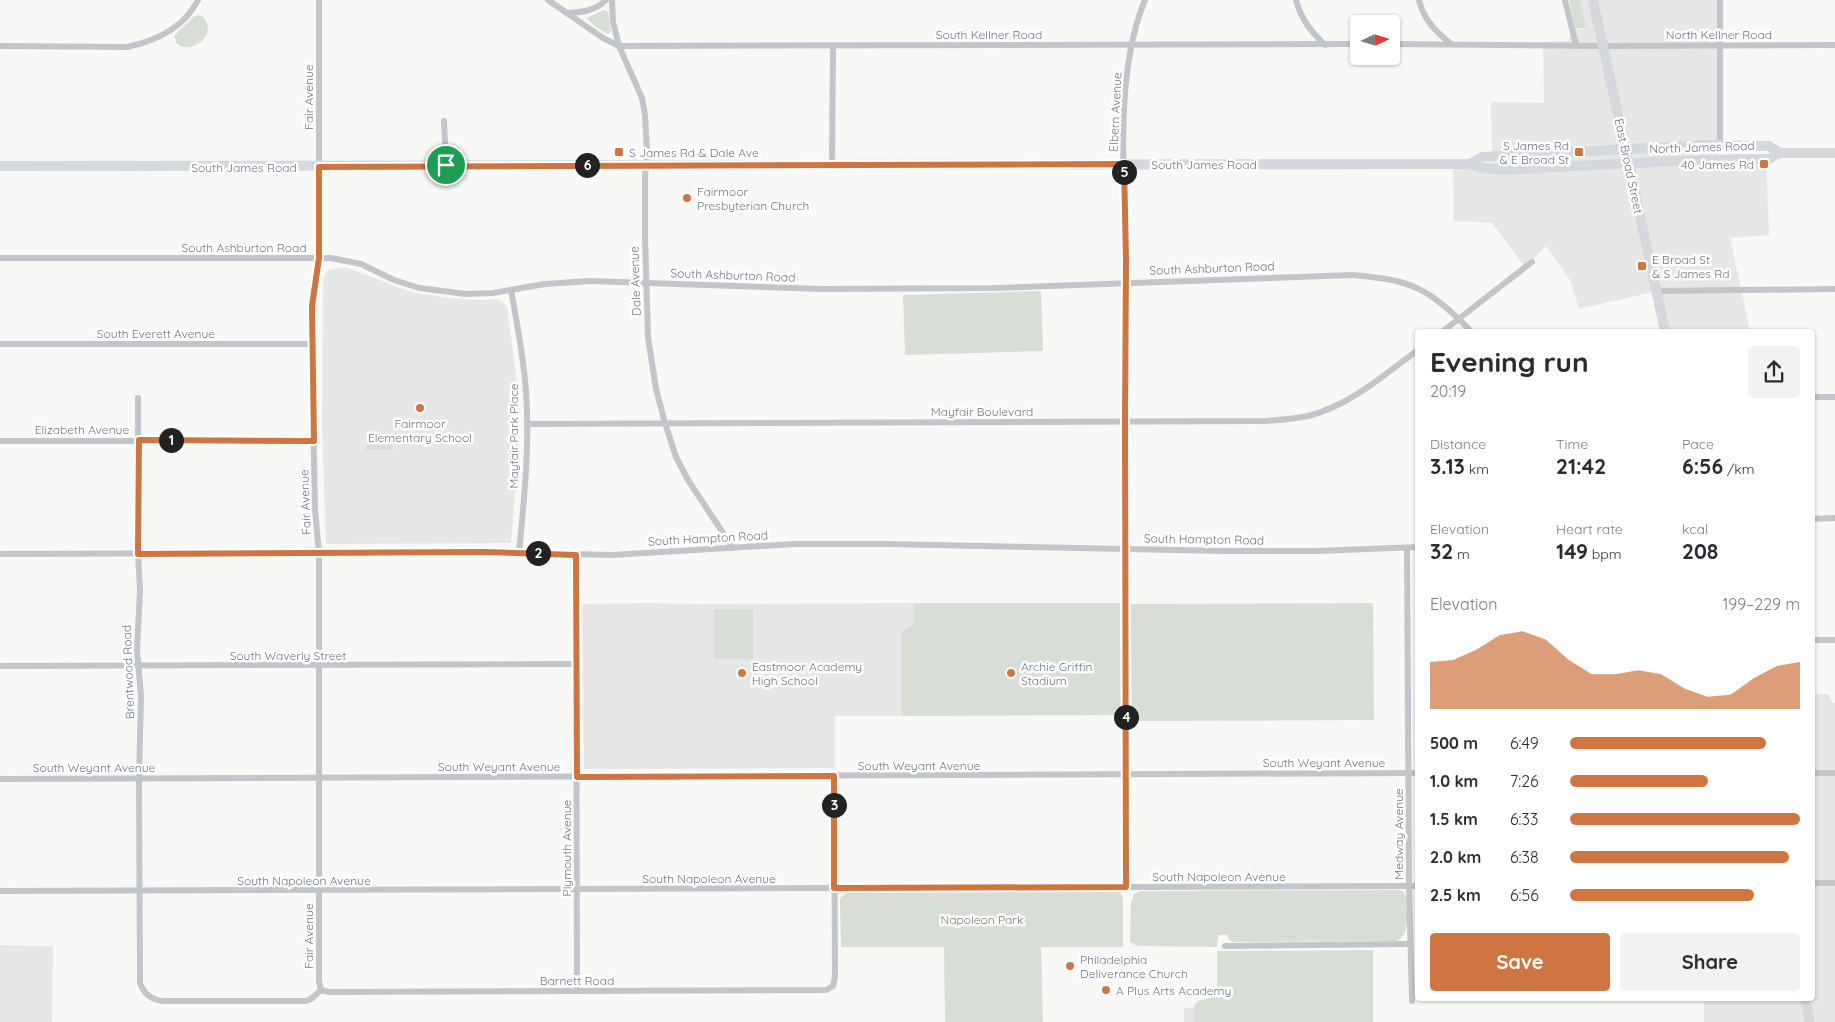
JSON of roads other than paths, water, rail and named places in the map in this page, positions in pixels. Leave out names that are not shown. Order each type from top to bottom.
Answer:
[{"type":"main road","name":"East Broad Street","points":[[1593,0],[1664,329]]},
{"type":"main road","name":"North James Road","points":[[1626,150],[1720,145],[1769,146],[1780,154],[1835,153]]},
{"type":"main road","name":"South James Road","points":[[0,166],[1470,164],[1482,157],[1626,150]]},
{"type":"main road","points":[[1470,164],[1483,169],[1686,160],[1768,159],[1780,154]]},
{"type":"main road","points":[[1805,1001],[1810,1022]]},
{"type":"street","points":[[0,46],[127,47],[159,38],[181,23],[198,0]]},
{"type":"street","name":"Fair Avenue","points":[[319,0],[319,258],[312,306],[315,510],[318,553],[319,981],[321,990]]},
{"type":"street","points":[[548,0],[602,38],[619,46]]},
{"type":"street","points":[[568,13],[594,9],[606,0]]},
{"type":"street","name":"Dale Avenue","points":[[612,0],[613,22],[619,46],[642,98],[647,133],[645,236],[650,355],[665,423],[676,457],[688,480],[733,548]]},
{"type":"street","name":"Elbern Avenue","points":[[1126,887],[1125,104],[1132,45],[1145,0]]},
{"type":"street","points":[[1296,0],[1308,28],[1326,45]]},
{"type":"street","points":[[1419,0],[1432,28],[1451,44]]},
{"type":"street","points":[[1565,0],[1576,44]]},
{"type":"street","points":[[1720,0],[1720,145]]},
{"type":"street","name":"South Kellner Road","points":[[619,46],[1350,44]]},
{"type":"street","points":[[1400,44],[1576,44],[1603,46]]},
{"type":"street","name":"North Kellner Road","points":[[1603,46],[1835,45]]},
{"type":"street","points":[[832,165],[833,46]]},
{"type":"street","points":[[444,121],[446,165]]},
{"type":"street","name":"South Ashburton Road","points":[[0,258],[319,258],[347,260],[361,264],[394,280],[428,290],[466,294],[572,282],[840,289],[994,288],[1333,275],[1373,276],[1392,279],[1422,289],[1445,305],[1469,329]]},
{"type":"street","points":[[1446,329],[1532,262]]},
{"type":"street","points":[[1656,292],[1835,289]]},
{"type":"street","name":"Mayfair Park Place","points":[[511,290],[522,354],[526,394],[526,468],[519,553]]},
{"type":"street","name":"South Everett Avenue","points":[[0,344],[313,344]]},
{"type":"street","name":"Mayfair Boulevard","points":[[526,424],[1265,421],[1307,416],[1329,409],[1347,400],[1415,352]]},
{"type":"street","points":[[1815,397],[1835,397]]},
{"type":"street","name":"Brentwood Road","points":[[138,398],[138,554],[140,591],[137,630],[141,696],[139,977],[142,988],[145,993],[157,1000],[306,1001],[312,999],[321,990]]},
{"type":"street","name":"Elizabeth Avenue","points":[[0,441],[314,441]]},
{"type":"street","points":[[1815,519],[1835,518]]},
{"type":"street","name":"South Hampton Road","points":[[0,554],[519,553],[612,555],[794,544],[932,544],[1317,551],[1415,548]]},
{"type":"street","name":"Medway Avenue","points":[[1407,548],[1409,886],[1412,1001]]},
{"type":"street","name":"Plymouth Avenue","points":[[576,555],[577,991]]},
{"type":"street","points":[[1815,640],[1835,640]]},
{"type":"street","name":"South Waverly Street","points":[[0,666],[576,664]]},
{"type":"street","name":"South Weyant Avenue","points":[[0,779],[1415,773]]},
{"type":"street","points":[[1815,773],[1835,773]]},
{"type":"street","points":[[834,776],[834,888]]},
{"type":"street","points":[[1815,883],[1835,883]]},
{"type":"street","name":"South Napoleon Avenue","points":[[0,891],[1415,886]]},
{"type":"street","name":"Barnett Road","points":[[321,990],[329,992],[826,990],[833,986],[835,976],[834,888]]},
{"type":"street","points":[[1226,946],[1410,944]]},
{"type":"place","name":"S James Rd & Dale Ave","points":[[619,152]]},
{"type":"place","name":"S James Rd & E Broad St","points":[[1579,152]]},
{"type":"place","name":"40 James Rd","points":[[1764,164]]},
{"type":"place","name":"Fairmoor Presbyterian Church","points":[[687,198]]},
{"type":"place","name":"E Broad St & S James Rd","points":[[1642,266]]},
{"type":"place","name":"Fairmoor Elementary School","points":[[420,408]]},
{"type":"place","name":"Eastmoor Academy High School","points":[[742,673]]},
{"type":"place","name":"Archie Griffin Stadium","points":[[1011,673]]},
{"type":"place","name":"Philadelphia Deliverance Church","points":[[1070,966]]},
{"type":"place","name":"A Plus Arts Academy","points":[[1106,990]]},
{"type":"park label","name":"Napoleon Park","points":[[982,919]]}]
